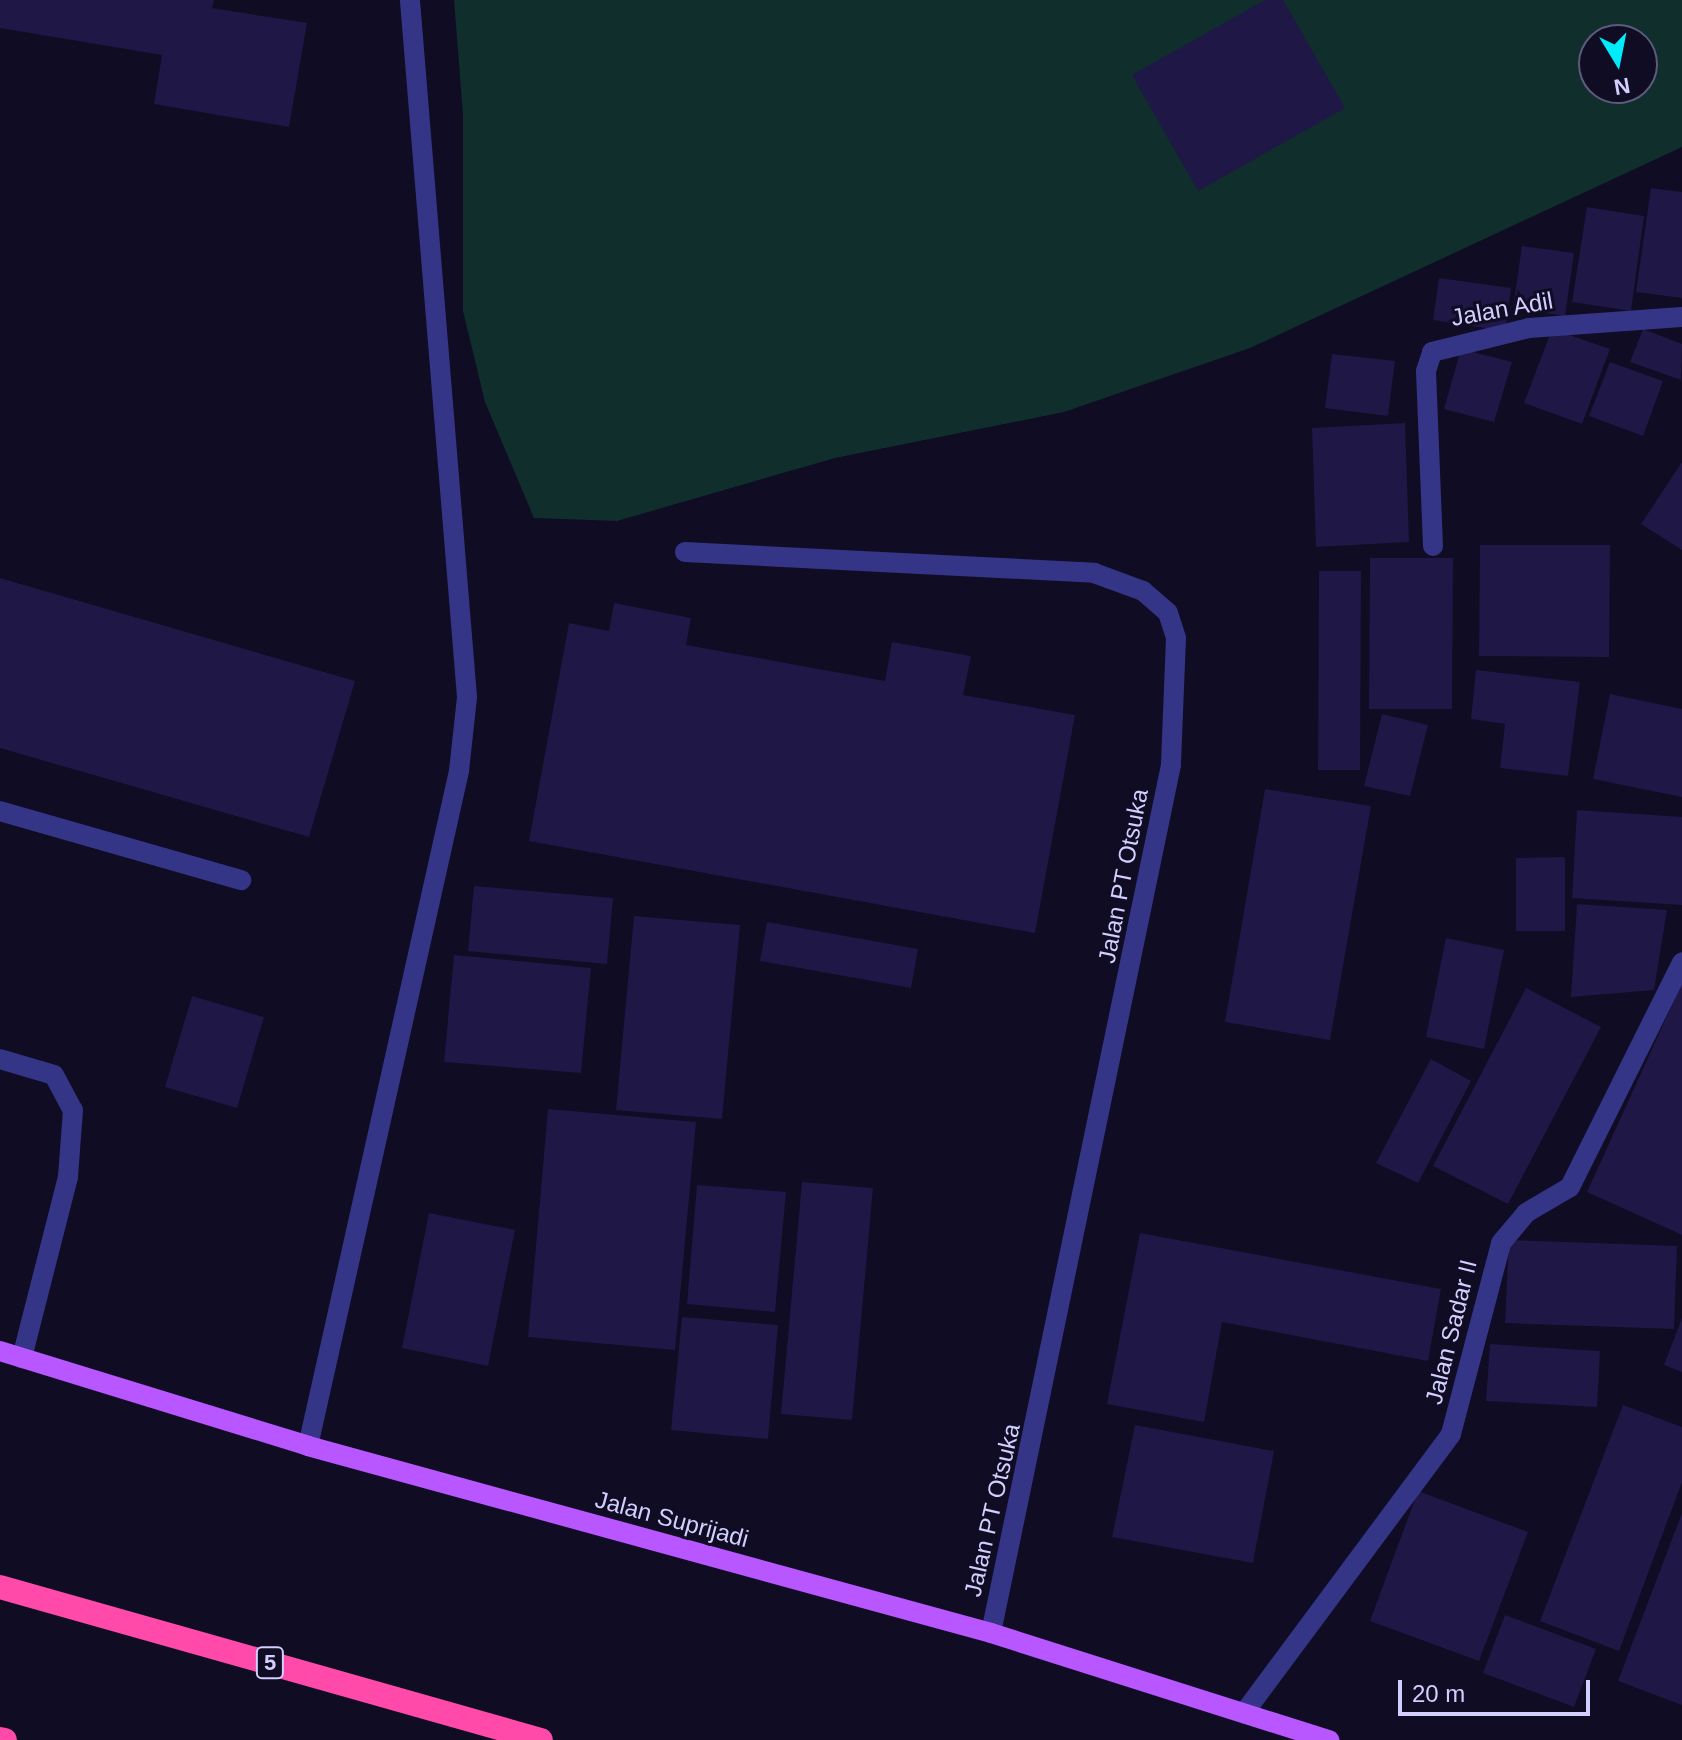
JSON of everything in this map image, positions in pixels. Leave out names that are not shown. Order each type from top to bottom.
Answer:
[{"type":"highway","name":"5","points":[[0,1587],[541,1740]]},
{"type":"main road","name":"Jalan Suprijadi","points":[[0,1351],[308,1446],[991,1633],[1247,1709],[1329,1740]]},
{"type":"street","points":[[308,1446],[459,771],[467,697],[410,0]]},
{"type":"street","name":"Jalan Adil","points":[[1433,546],[1426,371],[1432,352],[1529,328],[1682,317]]},
{"type":"street","name":"Jalan PT Otsuka","points":[[685,552],[1094,573],[1143,591],[1168,613],[1176,638],[1171,765],[991,1633]]},
{"type":"street","points":[[0,811],[241,880]]},
{"type":"street","name":"Jalan Sadar II","points":[[1247,1709],[1451,1434],[1501,1243],[1526,1213],[1570,1187],[1682,962]]},
{"type":"street","points":[[0,1059],[54,1075],[73,1110],[68,1177],[22,1358]]},
{"type":"green space","points":[[454,0],[1682,0],[1682,147],[1250,348],[1064,412],[835,458],[617,521],[534,518],[485,402],[463,311],[463,115]]},
{"type":"building","points":[[0,0],[214,0],[212,8],[307,23],[289,127],[154,104],[162,55],[0,28]]},
{"type":"building","points":[[1265,0],[1283,0],[1345,108],[1198,191],[1132,75]]},
{"type":"building","points":[[1651,188],[1682,192],[1682,298],[1636,292]]},
{"type":"building","points":[[1587,207],[1644,216],[1631,311],[1572,302]]},
{"type":"building","points":[[1522,246],[1574,253],[1565,316],[1513,308]]},
{"type":"building","points":[[1439,278],[1511,288],[1505,331],[1433,320]]},
{"type":"building","points":[[1552,329],[1610,349],[1582,424],[1524,403]]},
{"type":"building","points":[[1643,329],[1682,344],[1681,380],[1630,362]]},
{"type":"building","points":[[1461,349],[1512,362],[1494,422],[1444,409]]},
{"type":"building","points":[[1332,354],[1395,361],[1388,416],[1325,408]]},
{"type":"building","points":[[1610,362],[1663,381],[1643,436],[1589,416]]},
{"type":"building","points":[[1405,423],[1409,542],[1316,547],[1312,428]]},
{"type":"building","points":[[1682,462],[1682,550],[1641,524]]},
{"type":"building","points":[[1480,545],[1610,545],[1609,657],[1479,656]]},
{"type":"building","points":[[1370,558],[1453,558],[1452,709],[1369,709]]},
{"type":"building","points":[[1319,571],[1361,571],[1360,770],[1318,770]]},
{"type":"building","points":[[0,578],[355,681],[309,837],[0,748]]},
{"type":"building","points":[[614,603],[691,618],[686,645],[885,681],[892,642],[971,656],[963,695],[1075,715],[1035,933],[529,841],[569,623],[609,631]]},
{"type":"building","points":[[1476,670],[1580,682],[1568,776],[1500,768],[1505,724],[1471,719]]},
{"type":"building","points":[[1610,694],[1682,709],[1682,797],[1593,779]]},
{"type":"building","points":[[1382,714],[1428,725],[1410,796],[1364,786]]},
{"type":"building","points":[[1265,789],[1371,806],[1330,1040],[1225,1022]]},
{"type":"building","points":[[1577,810],[1682,817],[1682,905],[1572,898]]},
{"type":"building","points":[[1565,857],[1565,931],[1516,931],[1516,858]]},
{"type":"building","points":[[474,886],[613,898],[607,964],[468,951]]},
{"type":"building","points":[[1577,904],[1667,910],[1654,990],[1571,997]]},
{"type":"building","points":[[634,916],[740,925],[722,1119],[616,1110]]},
{"type":"building","points":[[767,922],[918,949],[911,988],[760,961]]},
{"type":"building","points":[[1446,938],[1504,950],[1484,1049],[1426,1037]]},
{"type":"building","points":[[454,955],[591,968],[581,1073],[444,1062]]},
{"type":"building","points":[[1682,983],[1682,1235],[1587,1192]]},
{"type":"building","points":[[1526,988],[1601,1027],[1508,1204],[1433,1166]]},
{"type":"building","points":[[192,996],[264,1017],[237,1108],[165,1087]]},
{"type":"building","points":[[1431,1059],[1471,1081],[1418,1183],[1376,1163]]},
{"type":"building","points":[[548,1109],[696,1122],[675,1350],[528,1337]]},
{"type":"building","points":[[802,1182],[873,1188],[852,1420],[781,1414]]},
{"type":"building","points":[[697,1185],[786,1192],[775,1312],[687,1304]]},
{"type":"building","points":[[429,1213],[515,1230],[488,1366],[402,1348]]},
{"type":"building","points":[[1140,1233],[1441,1289],[1428,1361],[1222,1322],[1204,1422],[1107,1404]]},
{"type":"building","points":[[1509,1240],[1677,1246],[1674,1329],[1505,1323]]},
{"type":"building","points":[[682,1317],[778,1325],[768,1439],[671,1430]]},
{"type":"building","points":[[1682,1318],[1682,1372],[1664,1365]]},
{"type":"building","points":[[1490,1344],[1600,1351],[1597,1407],[1486,1401]]},
{"type":"building","points":[[1623,1405],[1682,1427],[1682,1482],[1619,1651],[1540,1621]]},
{"type":"building","points":[[1135,1425],[1274,1451],[1253,1563],[1112,1537]]},
{"type":"building","points":[[1418,1491],[1528,1532],[1479,1661],[1370,1621]]},
{"type":"building","points":[[1682,1513],[1682,1705],[1618,1681]]},
{"type":"building","points":[[1505,1615],[1596,1649],[1574,1707],[1483,1673]]}]
